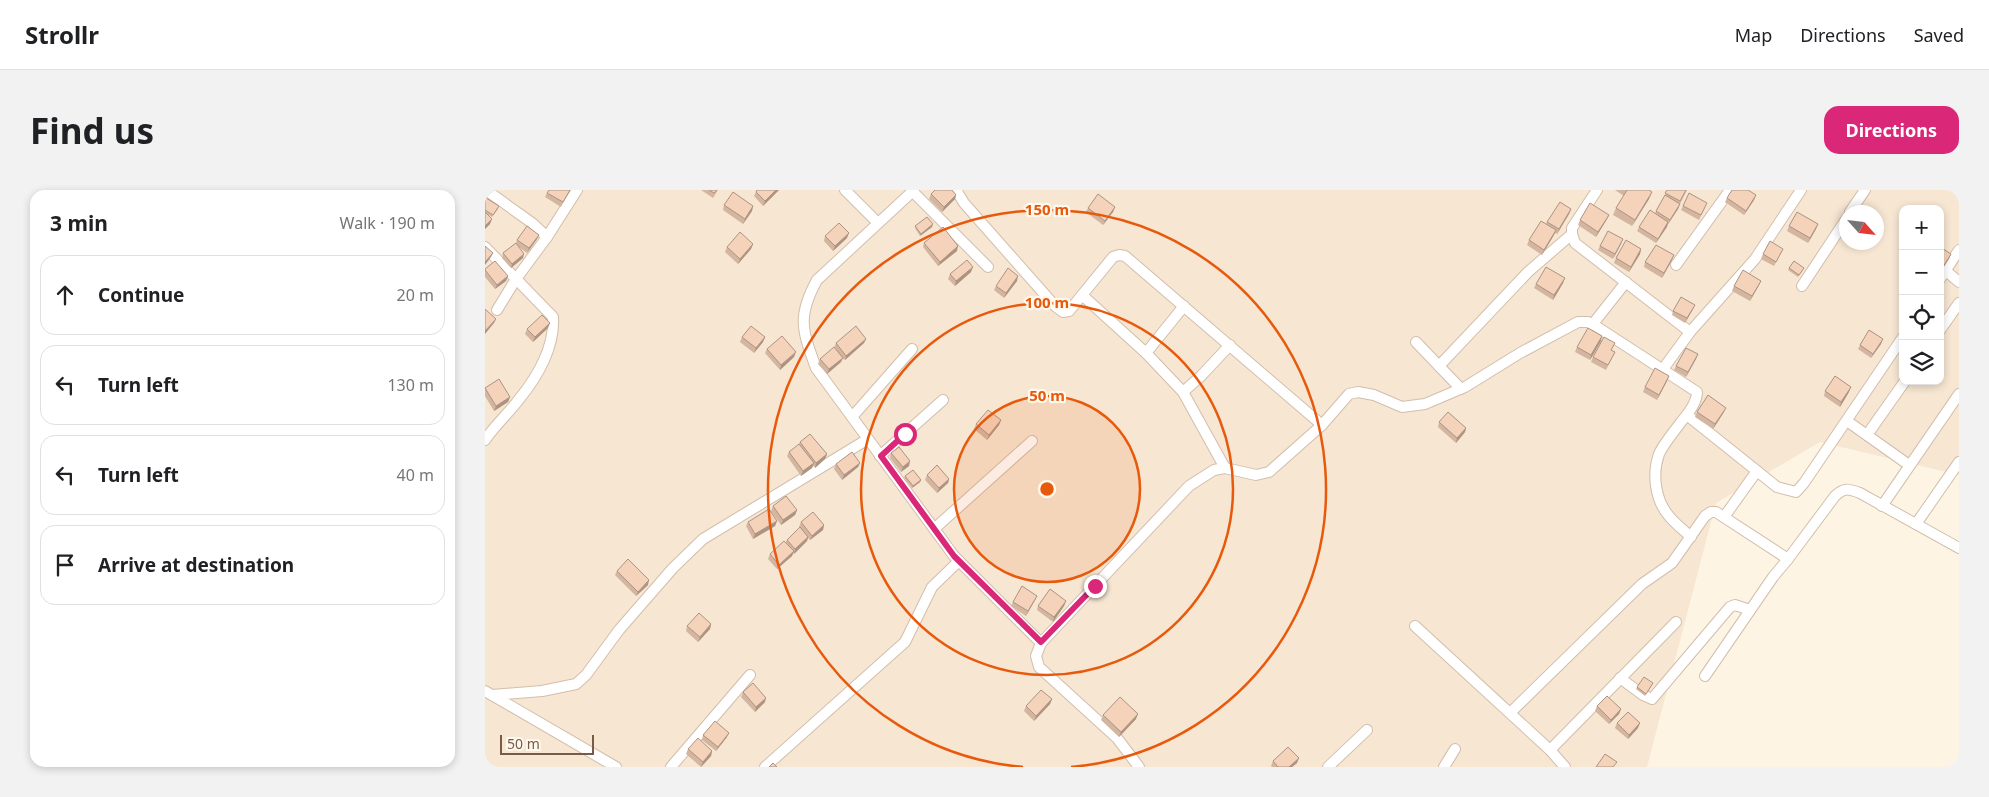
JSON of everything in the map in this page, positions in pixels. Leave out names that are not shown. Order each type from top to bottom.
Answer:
[{"type":"street","points":[[486,190],[532,222],[547,238]]},
{"type":"street","points":[[497,310],[516,279],[547,238],[577,190]]},
{"type":"street","points":[[845,190],[879,223]]},
{"type":"street","points":[[956,190],[964,202],[1055,306],[1063,312],[1069,311],[1113,257],[1125,256],[1322,424]]},
{"type":"street","points":[[1597,190],[1573,228],[1572,234],[1575,244],[1690,332]]},
{"type":"street","points":[[1676,265],[1730,190]]},
{"type":"street","points":[[1663,369],[1690,332],[1755,258],[1801,190]]},
{"type":"street","points":[[1855,205],[1865,190]]},
{"type":"street","points":[[988,267],[913,191],[817,280],[807,299],[802,318],[816,368],[934,529],[959,561],[1041,642]]},
{"type":"street","points":[[1802,286],[1839,230]]},
{"type":"street","points":[[1439,366],[1528,272],[1572,234]]},
{"type":"street","points":[[485,247],[553,317],[554,331],[547,354],[521,397],[485,440]]},
{"type":"street","points":[[1944,273],[1959,250]]},
{"type":"street","points":[[1944,275],[1959,282]]},
{"type":"street","points":[[1592,325],[1625,282]]},
{"type":"street","points":[[1082,294],[1146,353],[1183,392],[1225,468]]},
{"type":"street","points":[[1944,324],[1959,303]]},
{"type":"street","points":[[1146,353],[1184,306]]},
{"type":"street","points":[[1139,767],[1117,738],[1039,667],[1036,656],[1041,642],[1189,486],[1214,470],[1225,468],[1257,475],[1269,472],[1322,424],[1349,394],[1358,392],[1374,395],[1403,406],[1425,404],[1461,389],[1520,353],[1578,322],[1592,325],[1697,392],[1697,397],[1687,415],[1660,452],[1655,476],[1662,507],[1669,517],[1691,537]]},
{"type":"street","points":[[1687,415],[1777,487],[1796,492],[1847,421],[1901,340]]},
{"type":"street","points":[[1416,342],[1461,389]]},
{"type":"street","points":[[1183,392],[1230,345]]},
{"type":"street","points":[[852,417],[912,349]]},
{"type":"street","points":[[1867,435],[1902,385]]},
{"type":"street","points":[[1883,506],[1909,465],[1959,394]]},
{"type":"street","points":[[881,456],[943,400]]},
{"type":"street","points":[[1847,421],[1909,465]]},
{"type":"street","points":[[489,693],[543,691],[576,684],[587,675],[619,630],[673,568],[703,539],[868,439]]},
{"type":"street","points":[[934,529],[1032,441]]},
{"type":"street","points":[[1916,524],[1959,462]]},
{"type":"street","points":[[1723,517],[1757,471]]},
{"type":"street","points":[[1705,676],[1773,576],[1842,489],[1849,489],[1860,493],[1959,548]]},
{"type":"street","points":[[1510,713],[1642,584],[1672,563],[1705,516],[1711,512],[1716,512],[1788,559]]},
{"type":"street","points":[[765,767],[905,642],[932,587],[959,561]]},
{"type":"street","points":[[1620,678],[1643,696],[1652,699],[1730,607],[1735,605],[1750,610]]},
{"type":"street","points":[[1550,750],[1675,622]]},
{"type":"street","points":[[1415,626],[1550,750],[1565,767]]},
{"type":"street","points":[[671,767],[750,675]]},
{"type":"street","points":[[489,693],[616,767]]},
{"type":"street","points":[[1328,767],[1367,730]]},
{"type":"street","points":[[1444,767],[1455,749]]},
{"type":"shaded area","points":[[485,190],[1959,190],[1959,475],[1820,442],[1716,503],[1647,767],[492,767],[485,762]]},
{"type":"building","points":[[549,190],[570,190],[563,202],[547,193]]},
{"type":"building","points":[[757,190],[776,190],[765,201],[756,192]]},
{"type":"building","points":[[935,190],[952,190],[956,195],[944,207],[931,194]]},
{"type":"building","points":[[1627,190],[1649,190],[1652,192],[1635,220],[1616,208]]},
{"type":"building","points":[[1667,190],[1686,190],[1680,201],[1665,193]]},
{"type":"building","points":[[1732,190],[1748,190],[1756,195],[1746,211],[1727,198]]},
{"type":"building","points":[[733,192],[753,206],[745,219],[724,205]]},
{"type":"building","points":[[1689,193],[1707,203],[1701,215],[1683,206]]},
{"type":"building","points":[[1098,194],[1115,207],[1105,221],[1088,208]]},
{"type":"building","points":[[1665,195],[1680,204],[1670,220],[1656,211]]},
{"type":"building","points":[[486,198],[499,206],[493,215],[485,210]]},
{"type":"building","points":[[1560,202],[1571,209],[1559,229],[1547,222]]},
{"type":"building","points":[[1590,203],[1609,215],[1598,232],[1580,220]]},
{"type":"building","points":[[1650,210],[1668,222],[1658,239],[1639,227]]},
{"type":"building","points":[[485,212],[492,219],[485,226]]},
{"type":"building","points":[[1797,212],[1818,224],[1810,238],[1789,226]]},
{"type":"building","points":[[927,217],[933,224],[921,234],[915,226]]},
{"type":"building","points":[[1541,221],[1556,230],[1544,250],[1529,240]]},
{"type":"building","points":[[839,223],[849,233],[835,246],[825,236]]},
{"type":"building","points":[[527,226],[539,235],[529,248],[517,240]]},
{"type":"building","points":[[943,227],[958,246],[940,262],[924,243]]},
{"type":"building","points":[[1608,231],[1623,239],[1615,254],[1600,246]]},
{"type":"building","points":[[740,232],[753,244],[740,259],[727,247]]},
{"type":"building","points":[[1626,240],[1641,249],[1631,267],[1616,258]]},
{"type":"building","points":[[1770,241],[1783,249],[1776,262],[1763,254]]},
{"type":"building","points":[[516,243],[524,254],[512,264],[503,253]]},
{"type":"building","points":[[1656,245],[1674,255],[1664,273],[1645,262]]},
{"type":"building","points":[[485,246],[493,253],[485,262]]},
{"type":"building","points":[[1944,250],[1951,254],[1944,265]]},
{"type":"building","points":[[967,260],[973,267],[956,281],[950,274]]},
{"type":"building","points":[[495,261],[508,276],[497,285],[485,270]]},
{"type":"building","points":[[1794,261],[1804,268],[1799,275],[1789,268]]},
{"type":"building","points":[[1546,267],[1565,278],[1554,295],[1536,284]]},
{"type":"building","points":[[1008,268],[1018,276],[1006,293],[996,286]]},
{"type":"building","points":[[1743,270],[1761,281],[1752,296],[1734,286]]},
{"type":"building","points":[[1681,297],[1695,305],[1687,318],[1673,311]]},
{"type":"building","points":[[485,309],[496,319],[485,331]]},
{"type":"building","points":[[542,315],[550,323],[535,337],[527,329]]},
{"type":"building","points":[[751,326],[765,337],[756,348],[742,337]]},
{"type":"building","points":[[856,326],[866,339],[846,356],[836,343]]},
{"type":"building","points":[[1588,328],[1602,336],[1591,355],[1577,347]]},
{"type":"building","points":[[1869,330],[1883,339],[1873,354],[1860,345]]},
{"type":"building","points":[[782,336],[796,352],[781,365],[767,349]]},
{"type":"building","points":[[1604,337],[1615,343],[1611,350],[1615,352],[1608,365],[1593,357]]},
{"type":"building","points":[[834,347],[843,358],[829,369],[820,359]]},
{"type":"building","points":[[1686,348],[1698,354],[1688,372],[1676,366]]},
{"type":"building","points":[[1655,368],[1669,376],[1659,395],[1645,387]]},
{"type":"building","points":[[1835,376],[1851,387],[1841,402],[1825,391]]},
{"type":"building","points":[[499,379],[510,397],[496,406],[485,388]]},
{"type":"building","points":[[1708,395],[1726,408],[1715,424],[1697,412]]},
{"type":"building","points":[[988,410],[1001,420],[989,435],[976,424]]},
{"type":"building","points":[[1448,412],[1466,428],[1457,438],[1439,422]]},
{"type":"building","points":[[810,434],[827,454],[816,463],[800,442]]},
{"type":"building","points":[[799,444],[814,463],[803,471],[789,452]]},
{"type":"building","points":[[899,447],[910,461],[903,467],[891,453]]},
{"type":"building","points":[[852,452],[860,463],[844,475],[836,464]]},
{"type":"building","points":[[937,465],[949,479],[939,488],[927,475]]},
{"type":"building","points":[[913,470],[921,480],[913,486],[905,476]]},
{"type":"building","points":[[786,496],[797,510],[783,520],[773,506]]},
{"type":"building","points":[[769,509],[777,521],[755,534],[748,522]]},
{"type":"building","points":[[813,512],[824,525],[812,536],[801,522]]},
{"type":"building","points":[[800,527],[808,537],[795,549],[787,540]]},
{"type":"building","points":[[784,541],[794,551],[779,565],[770,554]]},
{"type":"building","points":[[628,559],[649,580],[638,592],[617,571]]},
{"type":"building","points":[[1022,586],[1037,596],[1028,611],[1013,602]]},
{"type":"building","points":[[1050,589],[1066,601],[1054,617],[1038,606]]},
{"type":"building","points":[[699,613],[711,624],[700,637],[687,626]]},
{"type":"building","points":[[1644,677],[1653,683],[1646,694],[1637,687]]},
{"type":"building","points":[[753,683],[766,698],[756,707],[743,692]]},
{"type":"building","points":[[1041,690],[1052,699],[1036,716],[1026,706]]},
{"type":"building","points":[[1607,696],[1621,709],[1611,720],[1597,706]]},
{"type":"building","points":[[1120,697],[1138,714],[1121,732],[1103,715]]},
{"type":"building","points":[[1628,712],[1640,723],[1629,735],[1617,723]]},
{"type":"building","points":[[715,721],[729,733],[718,747],[703,735]]},
{"type":"building","points":[[698,738],[712,751],[703,762],[688,749]]},
{"type":"building","points":[[1288,747],[1299,758],[1289,767],[1278,767],[1273,761]]},
{"type":"building","points":[[1605,754],[1617,762],[1613,767],[1596,767]]},
{"type":"building","points":[[773,763],[777,767],[769,767]]},
{"type":"route","points":[[905,434],[881,456],[954,556],[1041,642],[1095,586]]}]
